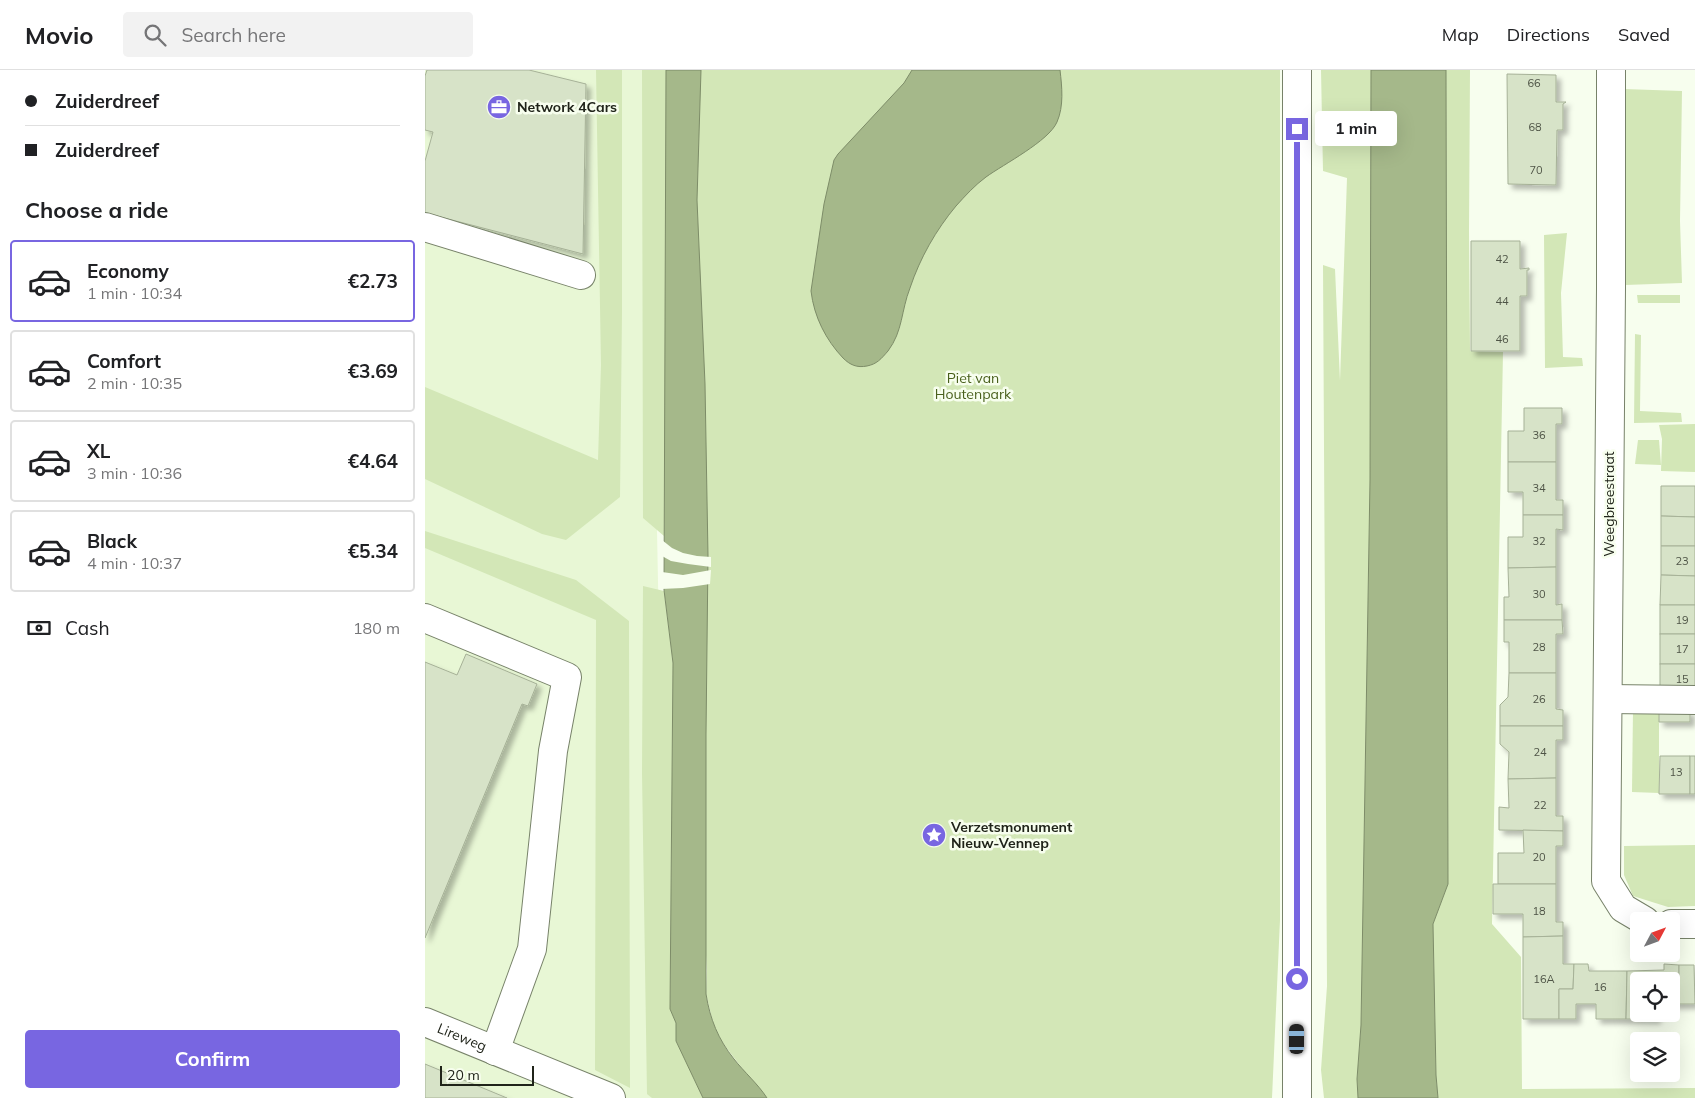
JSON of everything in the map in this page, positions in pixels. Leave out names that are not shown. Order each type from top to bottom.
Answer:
[{"type":"street","points":[[1297,70],[1297,1098]]},
{"type":"street","name":"Weegbreestraat","points":[[1611,70],[1608,699],[1605,881],[1623,908],[1630,912]]},
{"type":"street","points":[[425,227],[581,275]]},
{"type":"street","points":[[425,618],[567,677],[553,751],[531,949],[495,1051]]},
{"type":"street","points":[[1608,699],[1695,700]]},
{"type":"street","points":[[1680,924],[1695,924]]},
{"type":"street","name":"Lireweg","points":[[425,1022],[611,1098]]},
{"type":"shaded area","points":[[425,70],[648,70],[668,1094],[670,1098],[425,1098]]},
{"type":"shaded area","points":[[666,70],[701,70],[697,200],[705,384],[708,556],[706,994],[712,1020],[723,1044],[767,1098],[703,1098],[676,1041],[676,1023],[670,1009],[673,663],[664,590]]},
{"type":"shaded area","points":[[912,70],[1060,70],[1061,110],[1057,122],[1045,137],[982,180],[956,206],[935,235],[919,266],[907,296],[897,336],[893,343],[881,359],[867,366],[857,366],[846,360],[831,344],[818,319],[813,301],[811,291],[824,204],[834,160],[904,83]]},
{"type":"shaded area","points":[[1371,70],[1446,70],[1448,884],[1433,924],[1438,1098],[1358,1098],[1357,1079],[1361,1025],[1370,480]]},
{"type":"green space","points":[[596,70],[622,70],[620,497],[566,540],[542,534],[425,479],[425,387],[598,460],[601,365]]},
{"type":"green space","name":"Piet van Houtenpark","points":[[642,70],[1280,70],[1280,920],[1272,1098],[758,1098],[741,1067],[722,1042],[714,1027],[706,994],[707,971],[666,322],[664,536],[643,518]]},
{"type":"green space","points":[[1321,70],[1371,70],[1370,480],[1361,1025],[1357,1079],[1358,1098],[1324,1098],[1321,1070],[1327,986],[1323,265],[1335,269],[1340,381],[1347,178],[1323,171]]},
{"type":"green space","points":[[1446,70],[1470,70],[1470,351],[1503,352],[1492,924],[1521,957],[1522,1089],[1695,1088],[1695,1098],[1438,1098],[1433,924],[1448,884]]},
{"type":"green space","points":[[1624,89],[1682,91],[1680,221],[1682,283],[1625,285]]},
{"type":"green space","points":[[1567,233],[1561,293],[1563,357],[1582,358],[1583,366],[1545,368],[1544,235]]},
{"type":"green space","points":[[1637,295],[1680,295],[1680,303],[1638,303]]},
{"type":"green space","points":[[1635,334],[1641,335],[1640,411],[1681,413],[1682,422],[1634,423]]},
{"type":"green space","points":[[1695,424],[1695,472],[1661,471],[1662,439],[1659,425]]},
{"type":"green space","points":[[1638,440],[1659,440],[1661,465],[1635,464]]},
{"type":"green space","points":[[425,531],[576,580],[629,621],[630,1088],[595,1070],[596,620],[425,548]]},
{"type":"green space","points":[[643,586],[664,591],[673,663],[670,1009],[676,1023],[676,1041],[703,1098],[652,1098],[647,1094],[642,773]]},
{"type":"green space","points":[[1633,710],[1659,710],[1659,793],[1632,792]]},
{"type":"green space","points":[[1695,845],[1695,906],[1668,907],[1633,896],[1624,875],[1624,846]]},
{"type":"pier","points":[[662,540],[672,548],[683,553],[711,557],[711,567],[671,561],[662,556]]},
{"type":"pier","points":[[711,570],[710,584],[661,589],[662,572],[683,575]]},
{"type":"building","points":[[427,70],[529,70],[586,84],[583,254],[425,213],[425,161],[433,132],[425,130],[425,76]]},
{"type":"building","points":[[1507,74],[1556,75],[1556,102],[1566,102],[1563,104],[1563,130],[1557,130],[1556,185],[1508,184]]},
{"type":"building","points":[[1471,241],[1520,241],[1520,269],[1529,268],[1529,270],[1527,270],[1527,296],[1520,296],[1520,351],[1471,351]]},
{"type":"building","points":[[1524,408],[1562,408],[1562,424],[1556,424],[1556,462],[1508,462],[1508,431],[1524,431]]},
{"type":"building","points":[[1508,462],[1556,462],[1556,500],[1563,500],[1563,515],[1523,515],[1523,492],[1508,492]]},
{"type":"building","points":[[1661,486],[1695,486],[1695,517],[1661,516]]},
{"type":"building","points":[[1523,515],[1563,515],[1563,530],[1556,529],[1556,567],[1508,568],[1508,537],[1523,537]]},
{"type":"building","points":[[1661,516],[1695,517],[1695,546],[1661,546]]},
{"type":"building","points":[[1661,546],[1695,546],[1695,576],[1661,575]]},
{"type":"building","points":[[1556,567],[1556,605],[1562,604],[1562,620],[1504,620],[1504,597],[1509,597],[1508,568]]},
{"type":"building","points":[[1661,575],[1695,576],[1695,605],[1660,605]]},
{"type":"building","points":[[1660,605],[1695,605],[1695,634],[1660,634]]},
{"type":"building","points":[[1504,620],[1562,620],[1563,634],[1556,634],[1556,673],[1509,673],[1509,642],[1504,642]]},
{"type":"building","points":[[1660,634],[1695,634],[1695,664],[1660,664]]},
{"type":"building","points":[[466,654],[537,684],[528,706],[522,704],[425,938],[425,662],[457,675]]},
{"type":"building","points":[[1660,664],[1695,664],[1695,694],[1660,694]]},
{"type":"building","points":[[1509,673],[1556,673],[1556,709],[1563,710],[1563,726],[1500,726],[1500,705],[1508,697]]},
{"type":"building","points":[[1659,710],[1690,711],[1690,722],[1659,722]]},
{"type":"building","points":[[1500,726],[1563,726],[1563,740],[1556,740],[1556,778],[1508,779],[1509,752],[1500,744]]},
{"type":"building","points":[[1660,756],[1690,756],[1690,794],[1659,794]]},
{"type":"building","points":[[1690,756],[1695,756],[1695,794],[1690,794]]},
{"type":"building","points":[[1556,778],[1556,816],[1563,816],[1563,831],[1499,830],[1499,807],[1509,808],[1508,779]]},
{"type":"building","points":[[1523,830],[1563,831],[1563,846],[1556,846],[1556,884],[1498,884],[1498,853],[1524,853]]},
{"type":"building","points":[[1493,884],[1556,884],[1556,922],[1563,922],[1563,936],[1523,937],[1523,914],[1493,914]]},
{"type":"building","points":[[1563,936],[1563,964],[1574,964],[1573,989],[1559,989],[1559,1019],[1523,1019],[1523,937]]},
{"type":"building","points":[[1574,964],[1588,964],[1589,971],[1627,971],[1626,1019],[1596,1019],[1596,1004],[1576,1004],[1576,1019],[1559,1019],[1559,989],[1573,989]]},
{"type":"building","points":[[1664,964],[1679,965],[1679,972],[1630,972],[1630,1019],[1626,1019],[1627,971],[1664,970]]},
{"type":"building","points":[[1679,965],[1694,965],[1695,1004],[1680,1004]]},
{"type":"building","points":[[425,1064],[507,1098],[425,1098]]},
{"type":"place","name":"Network 4Cars","points":[[499,107]]},
{"type":"place","name":"Verzetsmonument Nieuw-Vennep","points":[[934,835]]},
{"type":"route","points":[[1297,129],[1297,979]]}]
